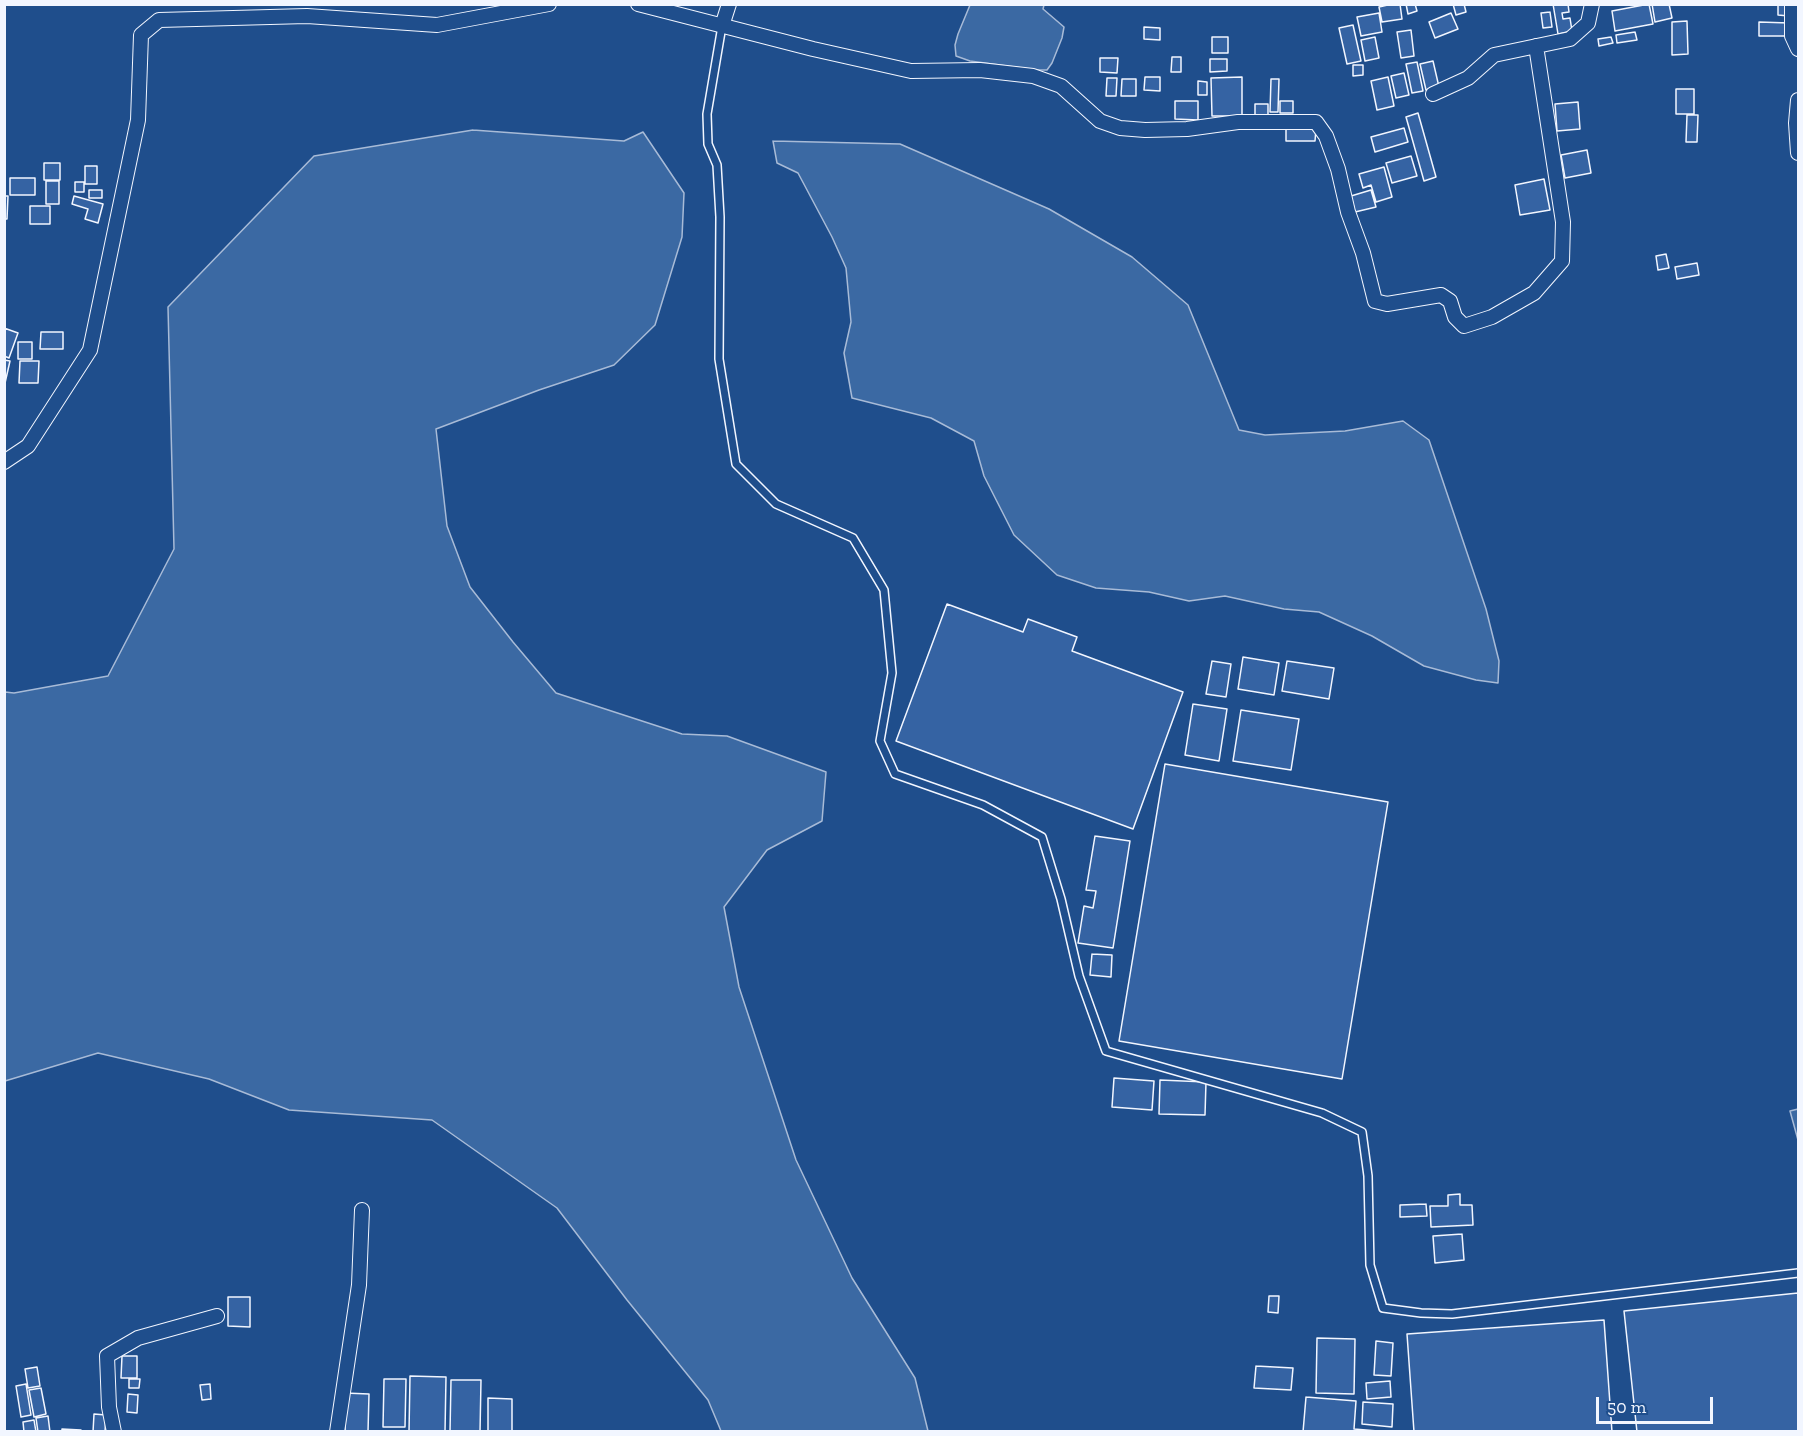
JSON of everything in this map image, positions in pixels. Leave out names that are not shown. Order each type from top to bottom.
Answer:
[{"type":"street","points":[[4,462],[28,446],[90,350],[138,120],[141,35],[159,20],[307,16],[436,25],[549,4]]},
{"type":"street","points":[[638,4],[813,50],[911,71],[980,70],[1033,76],[1061,86],[1100,121],[1120,128],[1187,129],[1238,122],[1316,122],[1326,136],[1338,169],[1348,212],[1363,253],[1375,302],[1387,304],[1441,296],[1450,301],[1455,317],[1464,327],[1492,317],[1534,293],[1562,261],[1563,222],[1536,46]]},
{"type":"street","points":[[722,26],[729,4]]},
{"type":"street","points":[[1434,94],[1468,78],[1494,55],[1570,39],[1588,23],[1592,4]]},
{"type":"street","points":[[1792,4],[1792,36],[1798,49]]},
{"type":"street","points":[[1798,100],[1796,123],[1798,153]]},
{"type":"street","points":[[337,1431],[359,1285],[362,1210]]},
{"type":"street","points":[[114,1431],[109,1407],[107,1356],[138,1338],[217,1316]]},
{"type":"lane","points":[[722,26],[707,114],[708,144],[717,165],[720,216],[719,359],[736,464],[776,504],[853,538],[884,590],[892,673],[880,741],[895,774],[983,805],[1042,837],[1061,899],[1079,976],[1106,1051],[1322,1113],[1362,1132],[1368,1176],[1370,1265],[1383,1308],[1452,1314],[1798,1273]]},
{"type":"water","points":[[970,5],[1044,5],[1043,9],[1064,27],[1062,38],[1047,70],[970,61],[956,56],[955,45],[958,34]]},
{"type":"water","points":[[473,130],[624,141],[643,132],[684,193],[682,237],[655,325],[614,365],[539,390],[436,429],[447,526],[470,587],[556,693],[682,734],[727,736],[826,772],[822,821],[767,850],[724,907],[739,987],[796,1160],[852,1278],[915,1378],[928,1431],[721,1431],[708,1400],[627,1300],[557,1208],[432,1120],[289,1110],[209,1079],[98,1053],[5,1081],[5,692],[14,693],[108,676],[174,549],[168,307],[314,156]]},
{"type":"water","points":[[773,141],[900,144],[1049,209],[1132,257],[1188,305],[1239,430],[1265,435],[1345,431],[1403,421],[1429,440],[1486,609],[1499,661],[1498,683],[1476,680],[1424,666],[1372,636],[1319,612],[1284,609],[1225,596],[1189,601],[1149,592],[1096,588],[1057,575],[1014,535],[984,476],[974,441],[931,418],[852,398],[844,353],[851,322],[846,268],[798,173],[777,163]]},
{"type":"water","points":[[1798,1109],[1798,1140],[1790,1111]]},
{"type":"building","points":[[1400,4],[1402,19],[1382,22],[1379,7]]},
{"type":"building","points":[[1406,4],[1415,4],[1417,11],[1408,14]]},
{"type":"building","points":[[1453,4],[1464,4],[1466,12],[1456,15]]},
{"type":"building","points":[[1553,4],[1568,4],[1569,12],[1562,13],[1563,19],[1570,18],[1572,31],[1558,34]]},
{"type":"building","points":[[1649,4],[1653,24],[1615,31],[1612,11]]},
{"type":"building","points":[[1652,4],[1669,4],[1672,18],[1655,22]]},
{"type":"building","points":[[1778,4],[1789,4],[1789,16],[1778,15]]},
{"type":"building","points":[[1550,12],[1552,27],[1543,28],[1541,13]]},
{"type":"building","points":[[1379,13],[1382,32],[1361,36],[1357,17]]},
{"type":"building","points":[[1451,13],[1458,29],[1435,38],[1429,22]]},
{"type":"building","points":[[1687,21],[1688,54],[1672,55],[1672,22]]},
{"type":"building","points":[[1759,22],[1789,23],[1789,36],[1759,36]]},
{"type":"building","points":[[1353,25],[1361,61],[1347,64],[1339,28]]},
{"type":"building","points":[[1144,27],[1160,28],[1160,40],[1144,39]]},
{"type":"building","points":[[1411,30],[1414,56],[1401,58],[1397,32]]},
{"type":"building","points":[[1635,32],[1637,40],[1617,43],[1616,35]]},
{"type":"building","points":[[1212,37],[1228,37],[1228,53],[1212,53]]},
{"type":"building","points":[[1375,37],[1379,58],[1365,61],[1361,40]]},
{"type":"building","points":[[1611,37],[1613,43],[1599,46],[1598,39]]},
{"type":"building","points":[[1172,57],[1181,57],[1181,72],[1171,72]]},
{"type":"building","points":[[1100,58],[1118,58],[1117,73],[1100,72]]},
{"type":"building","points":[[1210,59],[1227,59],[1227,71],[1210,72]]},
{"type":"building","points":[[1433,61],[1439,87],[1426,90],[1420,64]]},
{"type":"building","points":[[1417,62],[1423,91],[1412,93],[1406,64]]},
{"type":"building","points":[[1353,65],[1363,65],[1363,75],[1353,76]]},
{"type":"building","points":[[1404,73],[1409,95],[1396,98],[1391,76]]},
{"type":"building","points":[[1145,77],[1160,77],[1160,91],[1144,90]]},
{"type":"building","points":[[1242,77],[1242,116],[1212,116],[1211,78]]},
{"type":"building","points":[[1388,77],[1394,106],[1377,110],[1371,81]]},
{"type":"building","points":[[1107,78],[1117,78],[1116,96],[1106,96]]},
{"type":"building","points":[[1122,79],[1136,79],[1136,96],[1121,96]]},
{"type":"building","points":[[1271,79],[1279,79],[1278,112],[1270,112]]},
{"type":"building","points":[[1198,81],[1207,82],[1207,95],[1198,95]]},
{"type":"building","points":[[1676,89],[1694,89],[1694,114],[1676,114]]},
{"type":"building","points":[[1175,101],[1198,101],[1198,120],[1175,119]]},
{"type":"building","points":[[1280,101],[1293,101],[1293,113],[1280,113]]},
{"type":"building","points":[[1578,102],[1580,129],[1557,131],[1555,104]]},
{"type":"building","points":[[1255,104],[1268,104],[1268,115],[1255,115]]},
{"type":"building","points":[[1418,113],[1436,177],[1424,181],[1406,117]]},
{"type":"building","points":[[1687,115],[1698,115],[1697,142],[1686,142]]},
{"type":"building","points":[[1404,128],[1408,142],[1375,152],[1371,137]]},
{"type":"building","points":[[1286,129],[1316,129],[1315,141],[1286,141]]},
{"type":"building","points":[[1587,150],[1591,173],[1565,178],[1561,155]]},
{"type":"building","points":[[1411,156],[1417,176],[1392,183],[1386,163]]},
{"type":"building","points":[[44,163],[60,163],[60,180],[44,180]]},
{"type":"building","points":[[85,166],[97,166],[97,184],[85,184]]},
{"type":"building","points":[[1384,167],[1392,197],[1376,202],[1371,185],[1363,188],[1359,174]]},
{"type":"building","points":[[10,178],[35,178],[35,195],[10,195]]},
{"type":"building","points":[[1544,179],[1550,210],[1520,215],[1515,185]]},
{"type":"building","points":[[46,181],[59,181],[59,204],[46,204]]},
{"type":"building","points":[[75,182],[84,182],[84,192],[75,192]]},
{"type":"building","points":[[89,190],[102,190],[102,198],[89,198]]},
{"type":"building","points":[[1371,190],[1376,207],[1355,212],[1351,196]]},
{"type":"building","points":[[4,196],[8,196],[7,219],[4,219]]},
{"type":"building","points":[[74,196],[103,204],[98,223],[85,219],[88,209],[72,204]]},
{"type":"building","points":[[30,206],[50,206],[50,224],[30,224]]},
{"type":"building","points":[[1666,254],[1669,268],[1658,270],[1656,256]]},
{"type":"building","points":[[1697,263],[1699,275],[1677,279],[1675,267]]},
{"type":"building","points":[[4,328],[18,333],[9,358],[4,356]]},
{"type":"building","points":[[41,332],[63,332],[63,349],[40,349]]},
{"type":"building","points":[[18,342],[32,342],[32,359],[18,359]]},
{"type":"building","points":[[4,360],[10,361],[5,383],[4,383]]},
{"type":"building","points":[[20,361],[39,361],[38,383],[19,383]]},
{"type":"building","points":[[947,604],[1023,632],[1028,619],[1077,637],[1072,651],[1183,692],[1133,829],[896,741]]},
{"type":"building","points":[[1243,657],[1279,663],[1274,695],[1238,689]]},
{"type":"building","points":[[1212,661],[1231,664],[1226,697],[1206,694]]},
{"type":"building","points":[[1287,661],[1334,668],[1329,699],[1282,691]]},
{"type":"building","points":[[1193,704],[1227,709],[1219,761],[1185,755]]},
{"type":"building","points":[[1241,710],[1299,719],[1291,770],[1233,761]]},
{"type":"building","points":[[1165,764],[1388,802],[1342,1079],[1119,1041]]},
{"type":"building","points":[[1095,836],[1130,841],[1113,948],[1078,943],[1084,906],[1093,908],[1096,891],[1086,890]]},
{"type":"building","points":[[1092,954],[1112,955],[1111,977],[1090,975]]},
{"type":"building","points":[[1114,1078],[1154,1081],[1152,1110],[1112,1107]]},
{"type":"building","points":[[1160,1080],[1206,1082],[1205,1115],[1159,1114]]},
{"type":"building","points":[[1460,1194],[1460,1205],[1472,1205],[1473,1225],[1431,1227],[1430,1206],[1448,1206],[1448,1195]]},
{"type":"building","points":[[1426,1204],[1427,1216],[1400,1217],[1400,1205]]},
{"type":"building","points":[[1462,1234],[1464,1260],[1435,1263],[1433,1236]]},
{"type":"building","points":[[1798,1293],[1798,1432],[1637,1432],[1624,1311]]},
{"type":"building","points":[[1269,1296],[1279,1296],[1278,1313],[1268,1312]]},
{"type":"building","points":[[228,1297],[250,1297],[250,1327],[228,1326]]},
{"type":"building","points":[[1604,1320],[1612,1432],[1414,1432],[1407,1334]]},
{"type":"building","points":[[1317,1338],[1355,1339],[1354,1394],[1316,1393]]},
{"type":"building","points":[[1376,1341],[1393,1343],[1391,1376],[1374,1375]]},
{"type":"building","points":[[122,1356],[137,1356],[137,1378],[121,1378]]},
{"type":"building","points":[[1256,1366],[1293,1368],[1291,1390],[1254,1388]]},
{"type":"building","points":[[37,1367],[40,1386],[28,1388],[25,1369]]},
{"type":"building","points":[[410,1376],[446,1377],[445,1432],[409,1432]]},
{"type":"building","points":[[129,1379],[140,1379],[139,1388],[129,1388]]},
{"type":"building","points":[[384,1379],[406,1379],[405,1427],[383,1427]]},
{"type":"building","points":[[451,1380],[481,1380],[480,1432],[450,1432]]},
{"type":"building","points":[[1390,1381],[1391,1397],[1367,1399],[1366,1383]]},
{"type":"building","points":[[26,1384],[31,1415],[21,1417],[16,1386]]},
{"type":"building","points":[[210,1384],[211,1399],[202,1400],[200,1385]]},
{"type":"building","points":[[41,1388],[46,1414],[34,1417],[29,1390]]},
{"type":"building","points":[[345,1393],[369,1394],[368,1432],[345,1432]]},
{"type":"building","points":[[128,1394],[138,1395],[137,1413],[127,1412]]},
{"type":"building","points":[[1306,1397],[1356,1401],[1354,1429],[1390,1432],[1303,1432]]},
{"type":"building","points":[[488,1398],[512,1399],[512,1432],[488,1432]]},
{"type":"building","points":[[1363,1402],[1393,1404],[1392,1427],[1362,1424]]},
{"type":"building","points":[[94,1414],[106,1415],[105,1432],[93,1432]]},
{"type":"building","points":[[48,1416],[50,1432],[38,1432],[36,1418]]},
{"type":"building","points":[[34,1420],[36,1432],[24,1432],[23,1422]]},
{"type":"building","points":[[62,1429],[81,1430],[81,1432],[62,1432]]}]
